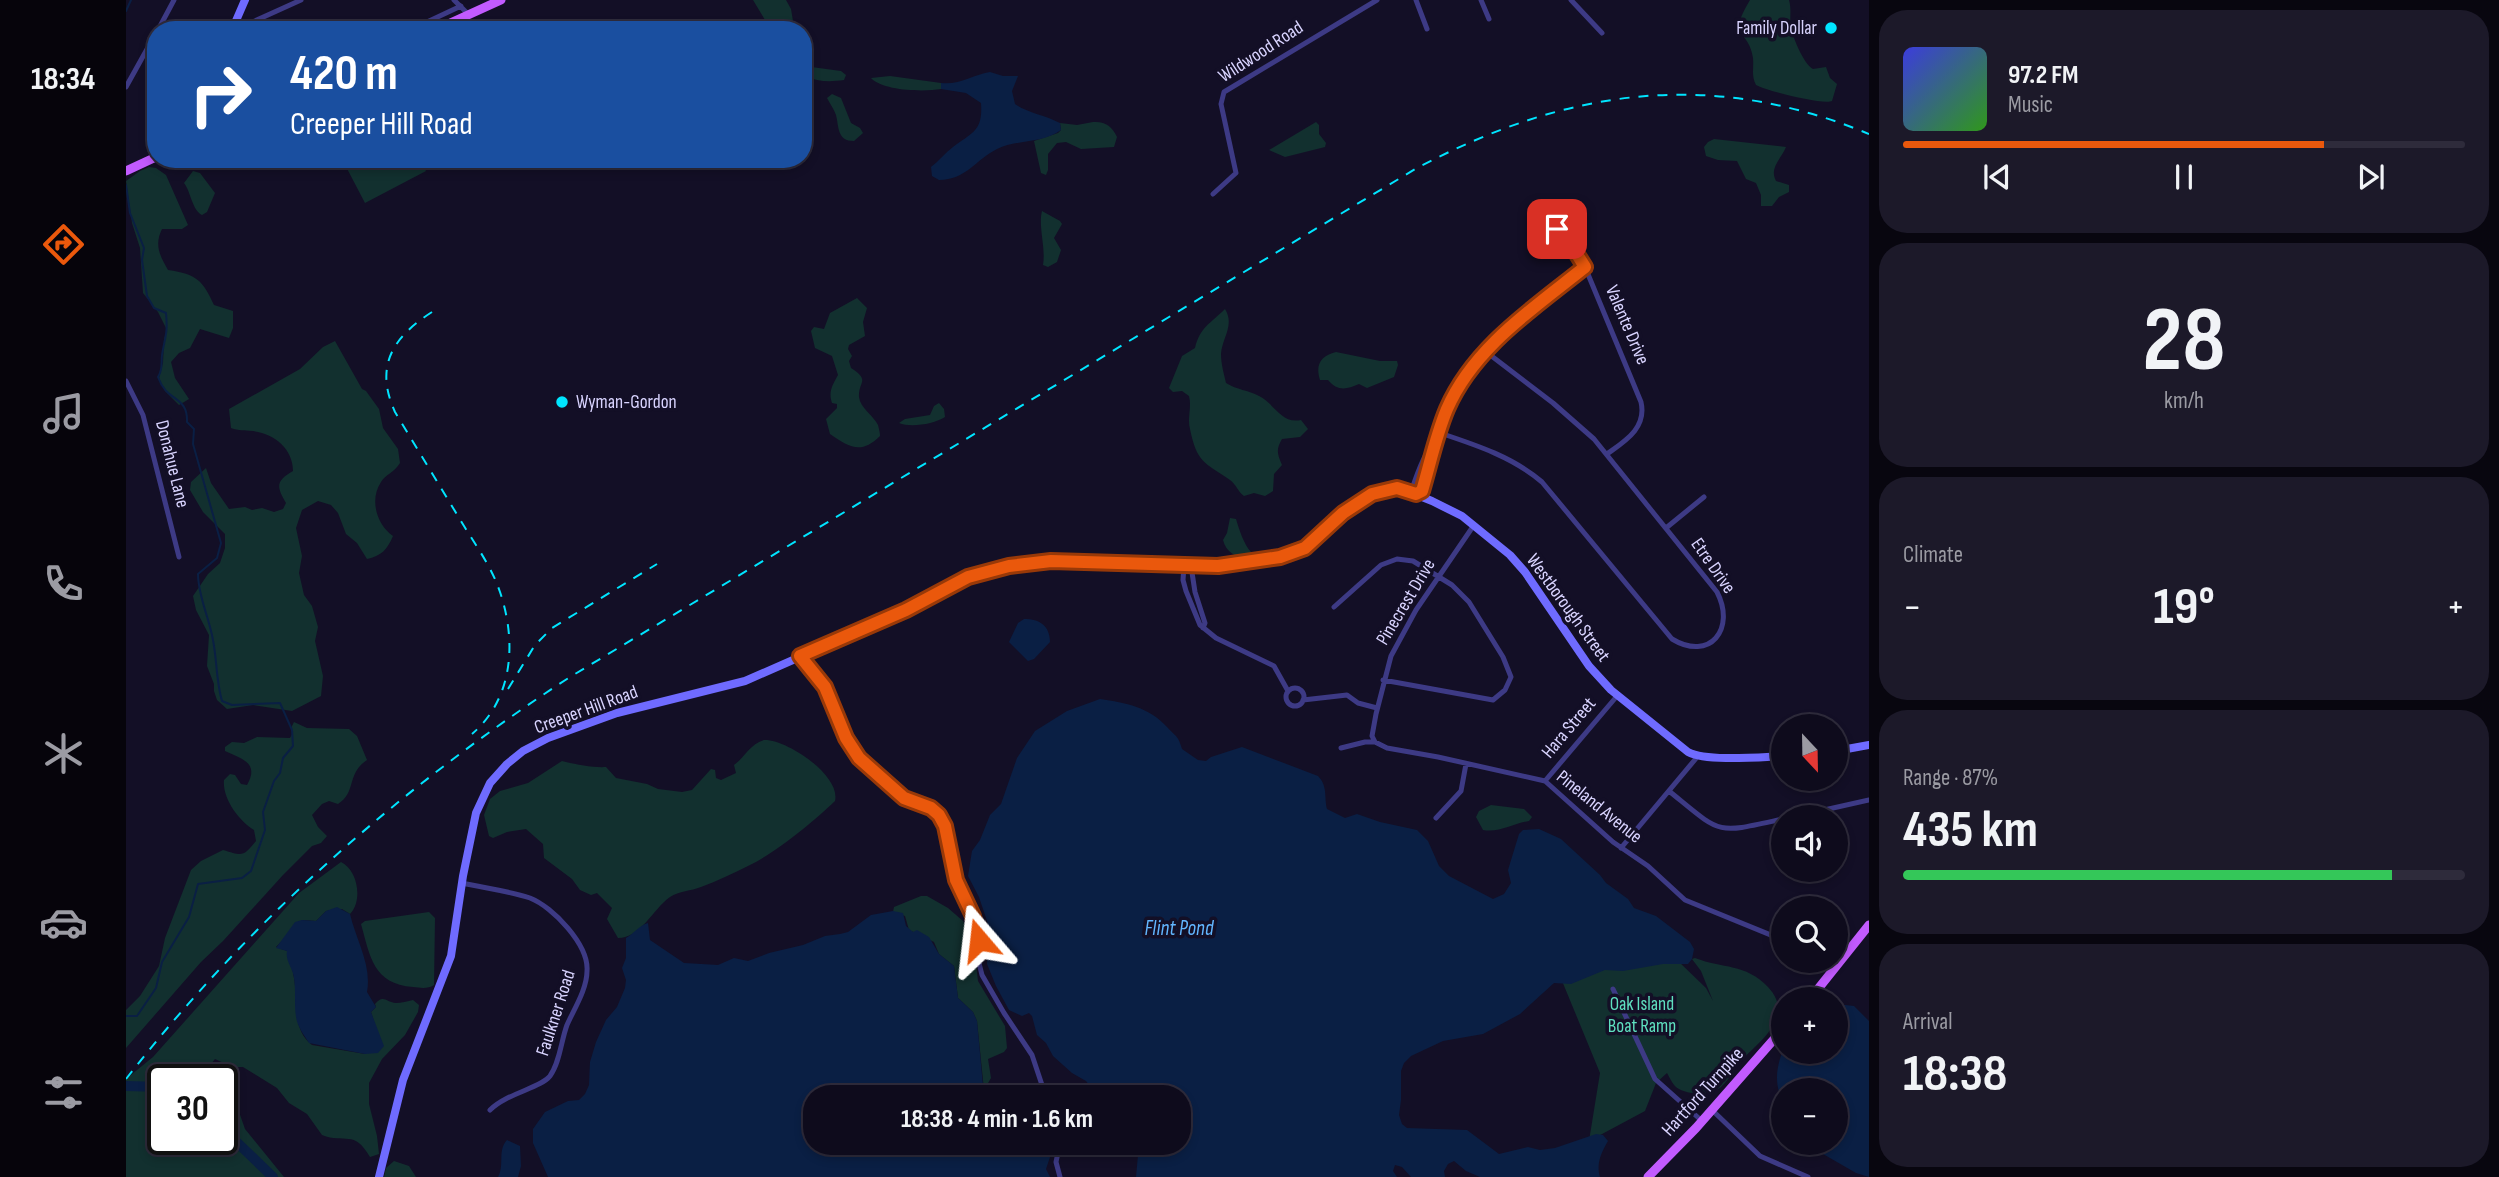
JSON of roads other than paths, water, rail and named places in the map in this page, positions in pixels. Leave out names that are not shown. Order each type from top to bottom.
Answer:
[{"type":"main road","points":[[455,21],[501,0]]},
{"type":"main road","points":[[126,171],[147,162]]},
{"type":"main road","points":[[1848,951],[1868,929]]},
{"type":"main road","points":[[1819,987],[1830,973]]},
{"type":"main road","name":"Hartford Turnpike","points":[[1648,1177],[1771,1043]]},
{"type":"street","points":[[163,21],[174,0]]},
{"type":"street","points":[[237,21],[245,0]]},
{"type":"street","points":[[254,21],[301,0]]},
{"type":"street","points":[[454,0],[469,15]]},
{"type":"street","name":"Wildwood Road","points":[[1213,194],[1236,173],[1221,104],[1224,92],[1377,0]]},
{"type":"street","points":[[1416,0],[1427,29]]},
{"type":"street","points":[[1482,0],[1489,19]]},
{"type":"street","points":[[1571,0],[1601,33]]},
{"type":"street","points":[[429,21],[461,6]]},
{"type":"street","points":[[126,87],[147,50]]},
{"type":"street","name":"Valente Drive","points":[[1537,212],[1564,236],[1585,267],[1638,392],[1642,419],[1634,432],[1607,454]]},
{"type":"street","points":[[1416,494],[1412,489],[1430,445],[1440,433],[1455,394],[1485,351],[1585,267]]},
{"type":"street","name":"Etre Drive","points":[[1440,433],[1502,456],[1536,477],[1559,500],[1663,631],[1683,645],[1702,646],[1713,640],[1722,629],[1723,607],[1717,592],[1607,454],[1553,403],[1485,351]]},
{"type":"street","name":"Donahue Lane","points":[[126,381],[143,415],[179,557]]},
{"type":"street","name":"Westborough Street","points":[[1091,561],[1187,566],[1237,564],[1293,553],[1310,545],[1343,513],[1372,494],[1397,488],[1416,494],[1474,525],[1517,562],[1580,656],[1617,696],[1688,752],[1698,756]]},
{"type":"street","points":[[1665,528],[1704,497]]},
{"type":"street","name":"Pinecrest Drive","points":[[1375,742],[1372,736],[1383,680],[1398,639],[1474,525]]},
{"type":"street","points":[[1334,607],[1377,568],[1397,559],[1413,561],[1458,591],[1474,609],[1510,669],[1510,681],[1501,695],[1493,700],[1383,680]]},
{"type":"street","name":"Creeper Hill Road","points":[[379,1177],[401,1086],[450,961],[456,938],[462,883],[473,824],[482,797],[495,776],[520,753],[548,738],[617,713],[745,681],[906,610],[968,577],[1027,563],[1091,561]]},
{"type":"street","points":[[1187,566],[1205,623],[1203,628],[1216,638],[1274,666],[1288,691],[1286,699],[1291,705],[1299,704],[1303,700],[1347,695],[1358,703],[1377,708]]},
{"type":"street","points":[[800,656],[825,687],[846,738],[859,758],[904,798],[931,808],[942,819],[956,880],[975,923],[982,975],[1032,1055],[1042,1085]]},
{"type":"street","points":[[1288,691],[1294,688],[1299,690],[1303,694],[1303,700]]},
{"type":"street","name":"Hara Street","points":[[1545,781],[1617,696]]},
{"type":"street","points":[[1341,748],[1375,742]]},
{"type":"street","name":"Pineland Avenue","points":[[1375,742],[1387,748],[1545,781],[1680,896],[1696,906],[1771,935]]},
{"type":"street","points":[[1848,748],[1869,744]]},
{"type":"street","points":[[1621,848],[1698,756],[1771,755]]},
{"type":"street","points":[[1436,818],[1461,791],[1466,764]]},
{"type":"street","points":[[1669,791],[1704,821],[1721,829],[1736,830],[1771,822]]},
{"type":"street","points":[[1847,805],[1869,800]]},
{"type":"street","name":"Faulkner Road","points":[[462,883],[540,903],[578,940],[587,962],[588,972],[560,1041],[551,1074],[541,1083],[506,1097],[490,1110]]},
{"type":"street","points":[[1613,989],[1659,1084],[1702,1121]]},
{"type":"street","points":[[1712,1110],[1760,1156],[1808,1177]]},
{"type":"street","points":[[1057,1155],[1056,1162],[1060,1177]]},
{"type":"water","points":[[990,72],[1003,76],[1018,76],[1012,91],[1015,104],[1060,123],[1061,130],[1046,137],[997,149],[956,177],[939,180],[932,176],[931,167],[975,130],[981,112],[981,103],[966,93],[941,89],[941,83],[954,83]]},
{"type":"water","points":[[1024,619],[1043,624],[1050,636],[1050,642],[1034,659],[1028,661],[1009,642],[1018,623]]},
{"type":"water","name":"Flint Pond","points":[[1100,699],[1128,704],[1145,710],[1160,720],[1176,736],[1182,749],[1198,760],[1206,761],[1242,747],[1318,776],[1324,788],[1327,809],[1345,818],[1357,814],[1417,830],[1428,841],[1439,866],[1449,876],[1493,899],[1504,894],[1511,883],[1508,870],[1519,834],[1523,830],[1539,829],[1561,839],[1606,883],[1628,899],[1634,908],[1656,916],[1690,942],[1694,949],[1688,964],[1663,964],[1623,971],[1605,970],[1571,984],[1554,983],[1520,1014],[1483,1034],[1443,1041],[1411,1056],[1404,1063],[1401,1071],[1399,1115],[1402,1124],[1407,1128],[1467,1130],[1499,1154],[1528,1147],[1540,1150],[1555,1148],[1596,1134],[1603,1135],[1608,1141],[1600,1159],[1600,1177],[1480,1177],[1466,1171],[1454,1161],[1448,1164],[1444,1171],[1445,1177],[1411,1177],[1402,1167],[1395,1165],[1393,1171],[1397,1177],[1136,1177],[1138,1155],[1191,1155],[1191,1085],[1089,1085],[1053,1056],[1046,1043],[1037,1035],[1032,1016],[1029,1013],[1022,1016],[1009,1010],[996,986],[987,964],[988,924],[968,876],[972,851],[980,840],[990,815],[1001,804],[1017,758],[1035,731],[1067,711]]},
{"type":"water","points":[[337,907],[350,914],[365,962],[367,992],[376,1007],[371,1012],[384,1046],[378,1053],[365,1054],[309,1043],[295,1013],[294,978],[287,951],[276,948],[295,922],[316,921],[326,911]]},
{"type":"water","points":[[893,911],[903,913],[906,926],[913,932],[917,930],[929,937],[939,954],[954,966],[958,998],[973,1012],[977,1021],[983,1085],[803,1085],[803,1155],[1051,1155],[1046,1169],[1050,1177],[548,1177],[533,1143],[533,1129],[545,1112],[568,1101],[579,1100],[585,1094],[596,1042],[625,988],[626,980],[622,968],[626,958],[626,938],[648,923],[650,940],[684,963],[718,965],[734,958],[748,961],[825,936],[848,932],[871,915]]},
{"type":"water","points":[[1848,1005],[1854,1006],[1869,1021],[1869,1177],[1856,1173],[1825,1155],[1848,1155],[1848,1078],[1777,1078],[1779,1064],[1848,1064]]},
{"type":"water","points":[[507,1140],[520,1146],[521,1166],[518,1177],[498,1177],[502,1149]]},
{"type":"waterway","points":[[126,11],[131,0]]},
{"type":"waterway","points":[[126,185],[130,213],[144,248],[142,260],[147,296],[154,308],[166,313],[166,335],[158,377],[166,391],[184,407],[187,422],[194,429],[193,444],[221,543],[217,558],[198,574],[213,640],[222,701],[232,705],[280,703],[292,730],[293,746],[283,758],[280,773],[274,781],[263,812],[265,830],[251,871],[242,878],[198,884],[189,917],[162,962],[156,988],[137,1016],[126,1016]]},
{"type":"waterway","points":[[126,1086],[147,1087]]},
{"type":"waterway","points":[[238,1143],[273,1177]]},
{"type":"railway","points":[[126,1079],[174,1021],[276,911],[388,811],[507,719],[570,677],[1417,168],[1473,141],[1528,120],[1584,105],[1639,97],[1695,95],[1752,100],[1810,113],[1869,134]]},
{"type":"railway","points":[[432,312],[398,342],[391,354],[386,380],[395,412],[489,566],[505,611],[509,630],[508,669],[496,704],[486,720],[472,734]]},
{"type":"railway","points":[[508,689],[535,645],[552,628],[657,564]]},
{"type":"place","name":"Family Dollar","points":[[1831,28]]},
{"type":"place","name":"Wyman-Gordon","points":[[562,402]]},
{"type":"park label","name":"Oak Island Boat Ramp","points":[[1642,1015]]}]
